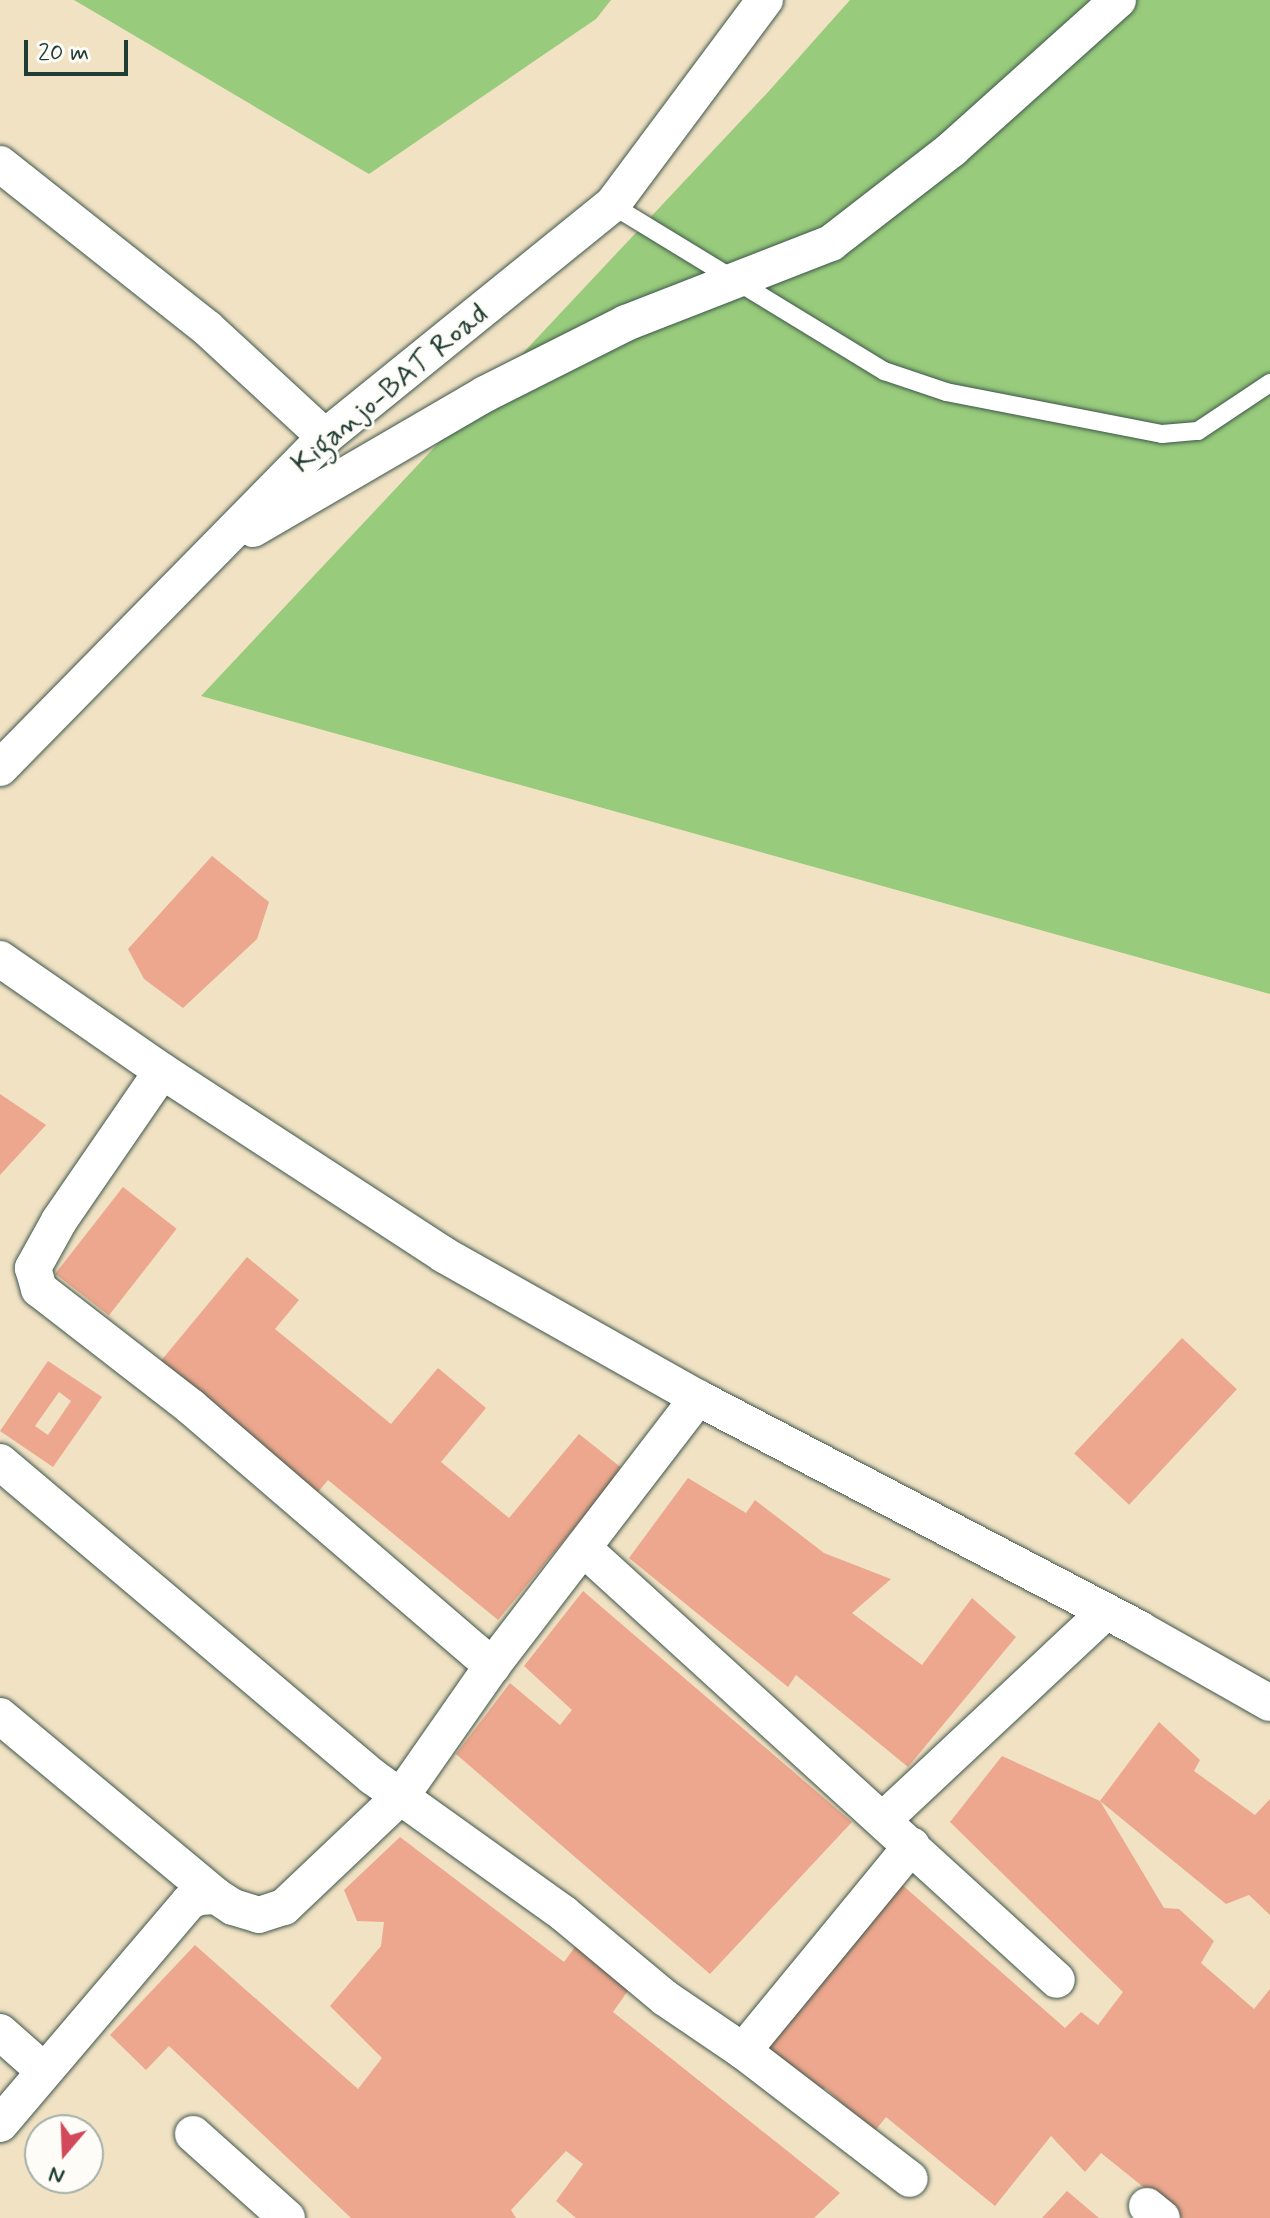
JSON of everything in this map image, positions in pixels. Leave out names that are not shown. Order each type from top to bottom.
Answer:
[{"type":"street","name":"Kiganjo-BAT Road","points":[[0,768],[325,437],[612,205],[765,0]]},
{"type":"street","points":[[207,557],[366,460],[485,394],[626,323],[831,243],[952,149],[1118,0]]},
{"type":"street","points":[[0,164],[207,328],[325,437]]},
{"type":"street","points":[[0,959],[162,1071],[444,1255],[698,1398],[1105,1612],[1270,1703]]},
{"type":"street","points":[[162,1071],[59,1221],[33,1268],[39,1289],[190,1406],[492,1666]]},
{"type":"street","points":[[0,1716],[216,1896],[233,1907],[259,1915],[284,1907],[402,1795],[492,1666],[698,1398]]},
{"type":"street","points":[[0,1462],[373,1777],[563,1913],[665,1998],[743,2051],[910,2179]]},
{"type":"street","points":[[583,1548],[1057,1980]]},
{"type":"street","points":[[883,1820],[1105,1612]]},
{"type":"street","points":[[743,2051],[912,1845]]},
{"type":"street","points":[[0,2124],[189,1902],[199,1897],[216,1896]]},
{"type":"street","points":[[0,2032],[43,2070]]},
{"type":"street","points":[[193,2134],[287,2218]]},
{"type":"lane","points":[[612,205],[884,371],[911,382],[1162,434],[1198,431],[1270,383]]},
{"type":"green space","points":[[74,0],[611,0],[596,19],[369,174]]},
{"type":"green space","points":[[850,0],[1270,0],[1270,994],[201,696],[769,91]]},
{"type":"building","points":[[212,856],[269,902],[257,939],[183,1008],[144,979],[128,949]]},
{"type":"building","points":[[0,1094],[46,1125],[0,1175]]},
{"type":"building","points":[[123,1187],[177,1229],[109,1316],[55,1274]]},
{"type":"building","points":[[247,1257],[299,1300],[275,1329],[391,1424],[438,1368],[486,1408],[441,1462],[509,1518],[579,1434],[623,1469],[498,1620],[328,1480],[318,1492],[160,1362]]},
{"type":"building","points":[[1182,1338],[1237,1389],[1129,1505],[1074,1454]]},
{"type":"building","points":[[48,1361],[102,1397],[53,1467],[0,1431]],"holes":[[[59,1392],[71,1401],[48,1435],[35,1426]]]},
{"type":"building","points":[[688,1478],[746,1513],[755,1500],[824,1553],[891,1579],[852,1613],[922,1665],[972,1598],[1016,1637],[908,1767],[796,1675],[788,1687],[629,1558]]},
{"type":"building","points":[[583,1591],[852,1822],[710,1974],[456,1754],[510,1683],[560,1725],[572,1710],[524,1666]]},
{"type":"building","points":[[1159,1722],[1200,1760],[1194,1771],[1255,1815],[1270,1799],[1270,1915],[1249,1895],[1226,1904],[1100,1801]]},
{"type":"building","points":[[1002,1756],[1100,1801],[1164,1908],[1179,1909],[1214,1941],[1201,1963],[1254,2009],[1270,1989],[1270,2218],[1182,2218],[1101,2153],[1085,2172],[1051,2136],[995,2206],[886,2117],[874,2132],[825,2088],[821,2095],[767,2048],[891,1875],[1065,2028],[1081,2012],[1098,2025],[1123,1992],[950,1822]]},
{"type":"building","points":[[400,1837],[564,1962],[580,1940],[632,1985],[613,2012],[840,2193],[814,2218],[576,2218],[556,2201],[583,2164],[566,2151],[511,2210],[516,2218],[351,2218],[169,2046],[146,2070],[110,2035],[195,1945],[358,2089],[382,2058],[330,2006],[381,1946],[384,1922],[357,1921],[344,1890]]},
{"type":"building","points":[[1067,2191],[1099,2218],[1042,2218]]}]
